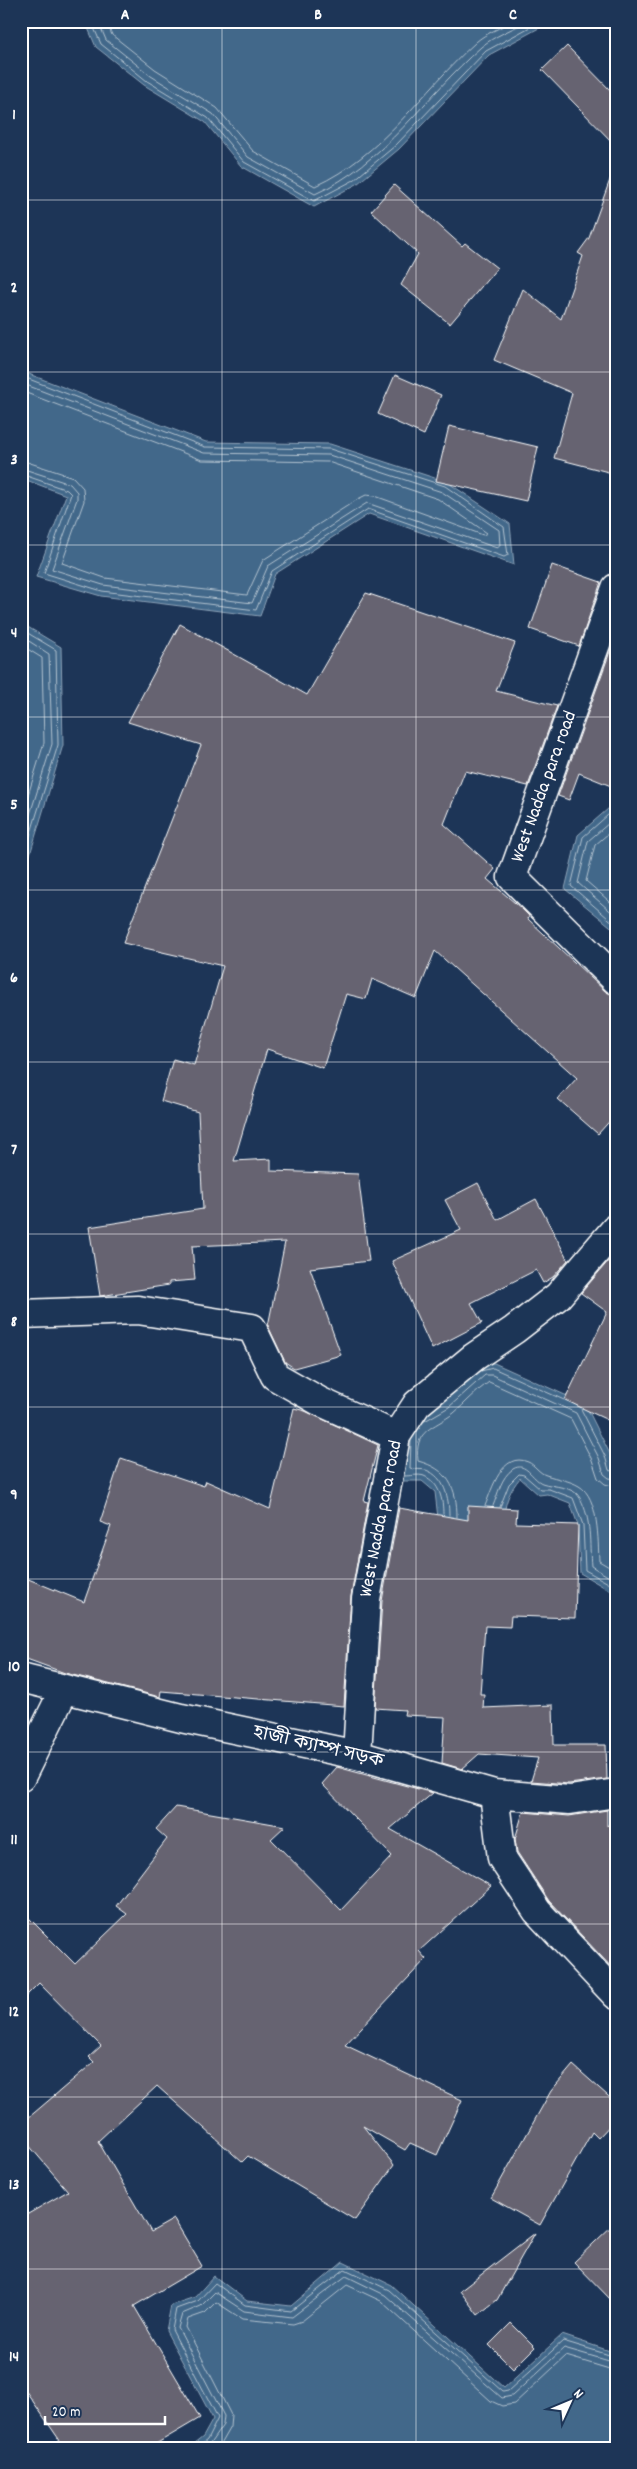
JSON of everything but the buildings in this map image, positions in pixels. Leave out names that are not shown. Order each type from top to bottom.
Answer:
[{"type":"street","name":"West Nadda para road","points":[[616,588],[512,877],[616,980]]},
{"type":"street","name":"West Nadda para road","points":[[357,1755],[366,1599],[396,1436],[417,1404],[474,1356],[514,1330],[558,1296],[616,1228]]},
{"type":"street","points":[[21,1314],[138,1310],[252,1328],[274,1376],[319,1401],[396,1436]]},
{"type":"street","name":"হাজী ক্যাম্প সড়ক","points":[[21,1678],[64,1690],[357,1755],[494,1794],[570,1800],[616,1793]]},
{"type":"street","points":[[21,1777],[64,1690]]},
{"type":"street","points":[[494,1794],[502,1858],[537,1911],[616,1995]]},
{"type":"water","points":[[85,21],[552,21],[489,55],[399,149],[357,184],[314,207],[241,166],[205,122],[144,85],[96,47]]},
{"type":"water","points":[[21,371],[206,442],[330,444],[447,482],[510,524],[514,565],[369,514],[275,574],[260,616],[101,596],[36,577],[66,495],[21,478]]},
{"type":"water","points":[[21,623],[61,647],[63,745],[25,871],[21,875]]},
{"type":"water","points":[[616,802],[616,931],[565,889],[578,835]]},
{"type":"water","points":[[494,1363],[585,1404],[610,1454],[616,1478],[616,1589],[609,1590],[580,1573],[578,1525],[570,1503],[547,1494],[539,1495],[520,1478],[509,1496],[504,1513],[505,1552],[438,1518],[435,1492],[422,1481],[393,1481],[400,1436],[482,1364]]},
{"type":"water","points":[[343,2262],[391,2285],[504,2388],[562,2335],[616,2353],[616,2448],[189,2448],[203,2437],[213,2419],[166,2331],[171,2305],[195,2297],[214,2276],[247,2301],[291,2306]]}]
